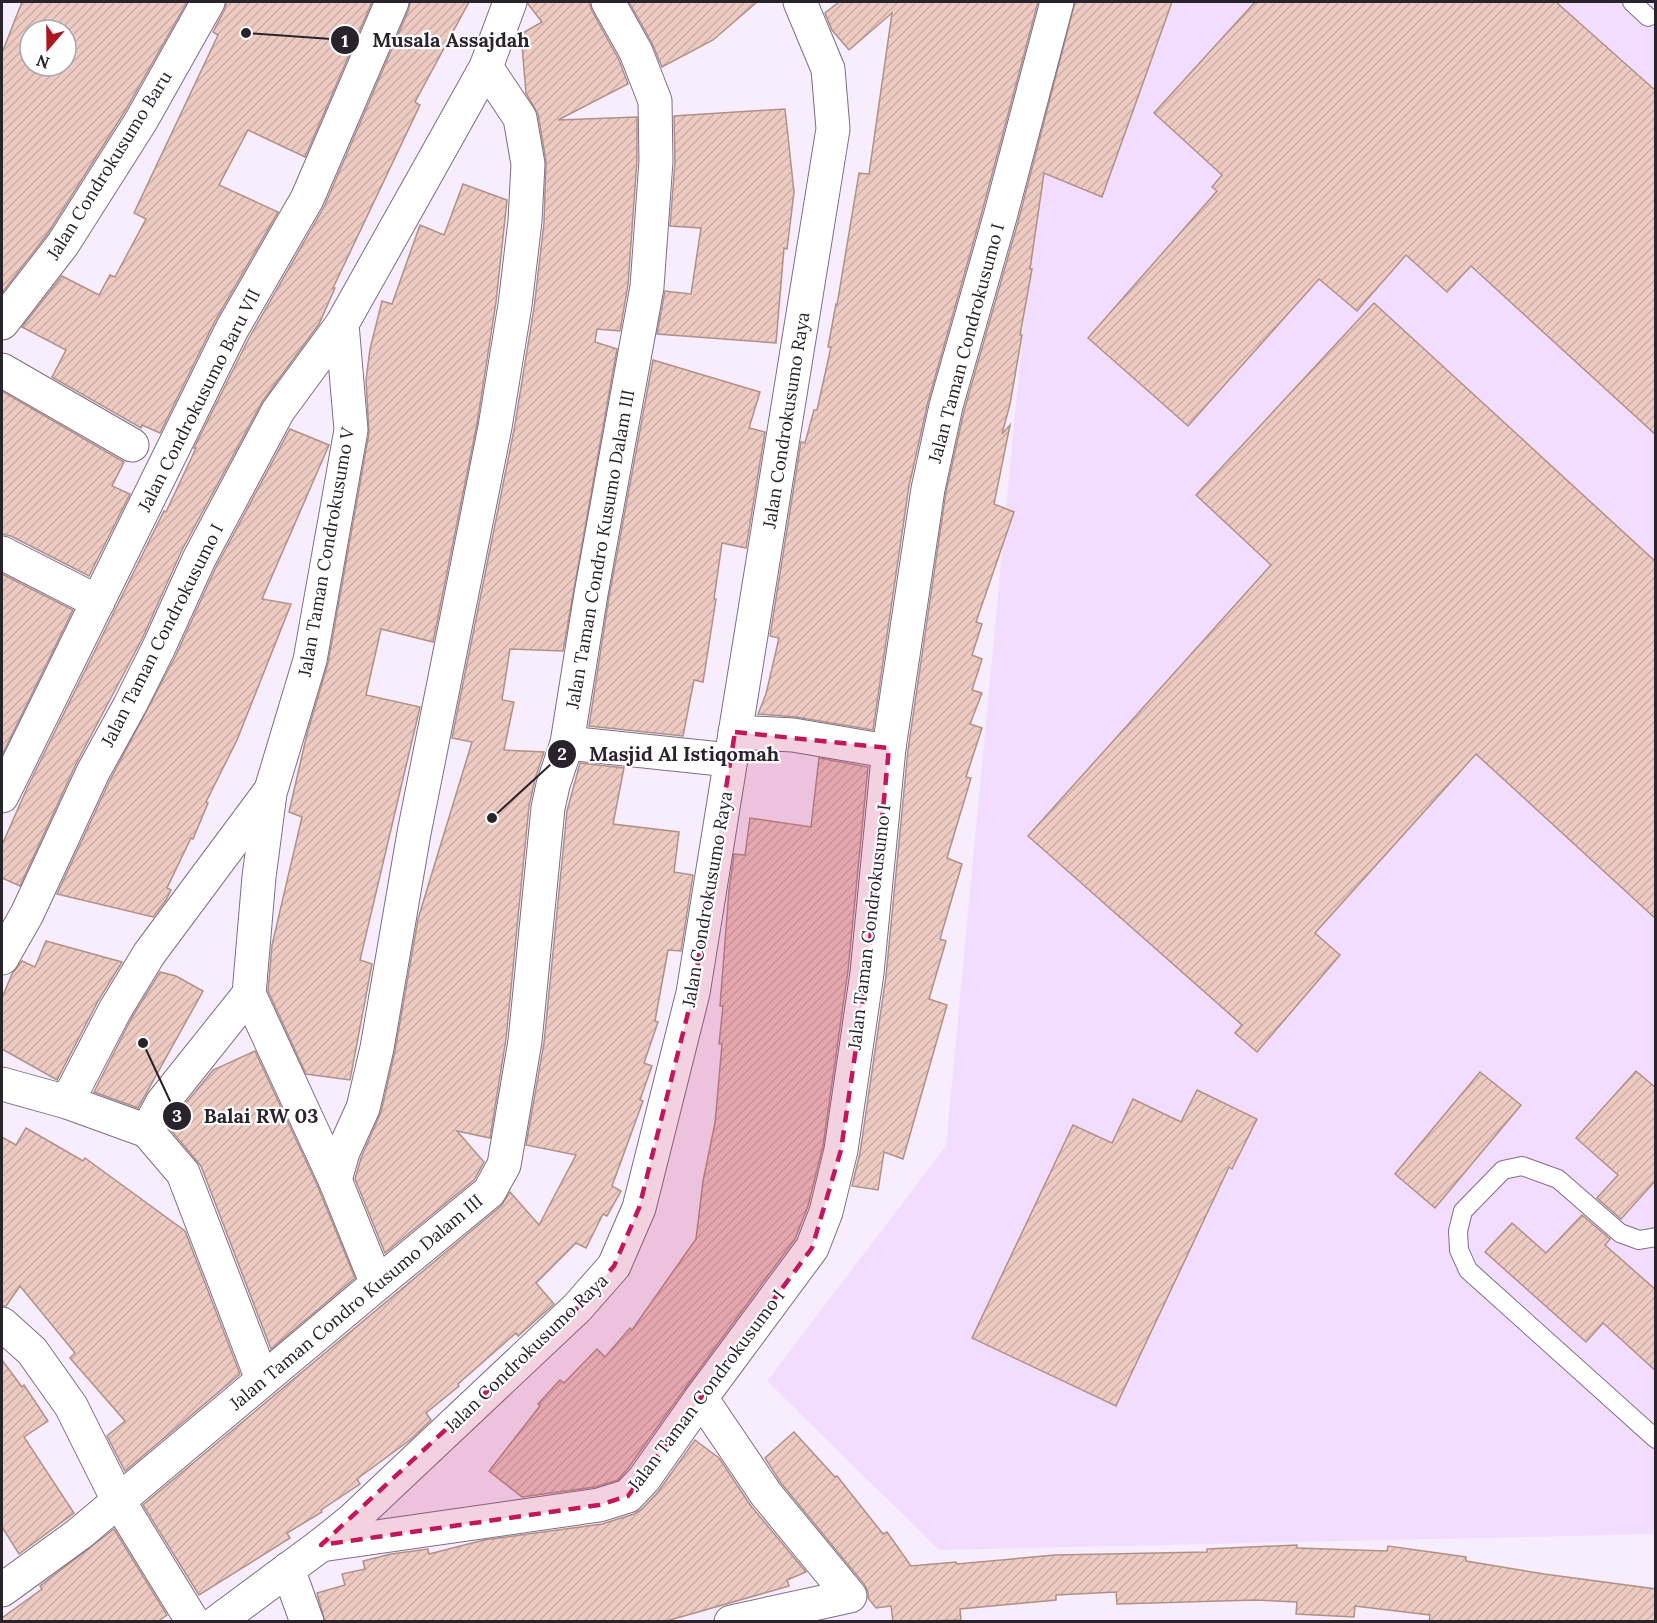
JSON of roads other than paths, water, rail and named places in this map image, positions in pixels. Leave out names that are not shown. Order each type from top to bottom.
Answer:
[{"type":"street","name":"Jalan Condrokusumo Baru","points":[[2,323],[63,244],[141,121],[208,2]]},
{"type":"street","name":"Jalan Condrokusumo Baru VII","points":[[2,796],[232,329],[307,199],[392,2]]},
{"type":"street","points":[[342,324],[486,67],[510,2]]},
{"type":"street","name":"Jalan Taman Condro Kusumo Dalam III","points":[[2,1590],[79,1534],[262,1379],[489,1192],[504,1165],[525,1041],[549,808],[553,785],[567,743],[591,594],[647,287],[656,161],[655,101],[636,52],[608,2]]},
{"type":"street","name":"Jalan Condrokusumo Raya","points":[[217,1622],[351,1521],[577,1308],[614,1266],[639,1208],[693,993],[833,129],[828,69],[800,2]]},
{"type":"street","name":"Jalan Taman Condrokusumo I","points":[[321,1545],[599,1505],[628,1496],[644,1479],[812,1248],[826,1212],[841,1150],[867,973],[889,748],[928,489],[946,406],[1000,217],[1057,2]]},
{"type":"street","points":[[335,1180],[363,1108],[377,1048],[414,833],[495,427],[515,305],[525,221],[528,164],[520,118],[486,67]]},
{"type":"street","name":"Jalan Taman Condrokusumo I","points":[[2,958],[27,914],[93,772],[150,667],[199,558],[278,411],[342,324]]},
{"type":"street","name":"Jalan Taman Condrokusumo V","points":[[249,994],[259,878],[270,793],[310,660],[351,430],[342,324]]},
{"type":"street","points":[[2,370],[132,446]]},
{"type":"street","points":[[2,553],[98,602]]},
{"type":"street","points":[[567,743],[733,746],[793,735],[874,749],[889,748]]},
{"type":"street","points":[[67,1102],[115,1010],[149,954],[270,793]]},
{"type":"street","points":[[147,1131],[162,1103],[249,994],[335,1180],[377,1284]]},
{"type":"street","points":[[2,1084],[67,1102],[147,1131],[183,1173],[262,1379]]},
{"type":"street","points":[[2,1324],[32,1351],[71,1406],[118,1500],[193,1622]]},
{"type":"street","points":[[701,1398],[766,1494],[850,1596],[731,1622]]},
{"type":"street","points":[[288,1569],[307,1622]]},
{"type":"lane","points":[[1632,2],[1648,16]]},
{"type":"lane","points":[[1656,1238],[1639,1240],[1620,1233],[1558,1179],[1522,1166],[1503,1170],[1463,1211],[1458,1232],[1459,1250],[1468,1270],[1656,1440]]},
{"type":"place","name":"Musala Assajdah","points":[[246,33]]},
{"type":"place","name":"Masjid Al Istiqomah","points":[[492,818]]},
{"type":"place","name":"Balai RW 03","points":[[143,1043]]}]
